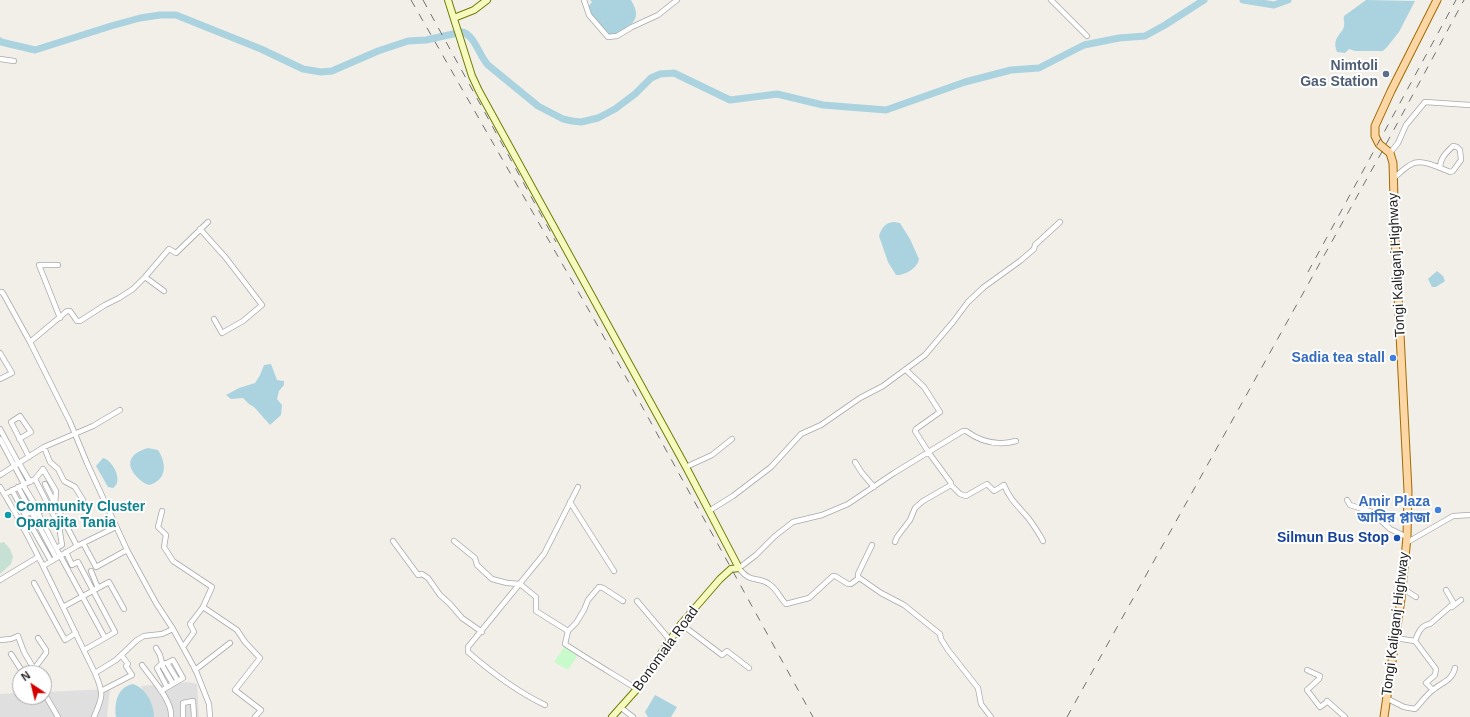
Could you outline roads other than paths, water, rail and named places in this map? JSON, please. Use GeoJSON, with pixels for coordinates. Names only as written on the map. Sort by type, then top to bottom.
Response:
{"type":"FeatureCollection","features":[{"type":"Feature","properties":{"kind":"main road"},"geometry":{"type":"LineString","coordinates":[[1390,153],[1379,144],[1375,136],[1375,126],[1437,0]]}},
{"type":"Feature","properties":{"kind":"main road","name":"Tongi Kaliganj Highway"},"geometry":{"type":"LineString","coordinates":[[1384,717],[1388,699],[1402,588],[1408,491],[1395,236],[1394,178],[1393,163],[1390,153]]}},
{"type":"Feature","properties":{"kind":"street"},"geometry":{"type":"LineString","coordinates":[[448,0],[472,76],[479,91],[686,467],[738,568],[749,578],[767,583],[786,604],[809,598],[833,576],[848,584],[851,584],[859,578]]}},
{"type":"Feature","properties":{"kind":"street"},"geometry":{"type":"LineString","coordinates":[[455,19],[474,10],[487,0]]}},
{"type":"Feature","properties":{"kind":"street"},"geometry":{"type":"LineString","coordinates":[[584,0],[589,15],[608,37],[617,36],[658,15],[678,0]]}},
{"type":"Feature","properties":{"kind":"street"},"geometry":{"type":"LineString","coordinates":[[1051,0],[1087,36]]}},
{"type":"Feature","properties":{"kind":"street"},"geometry":{"type":"LineString","coordinates":[[0,59],[14,61]]}},
{"type":"Feature","properties":{"kind":"street"},"geometry":{"type":"LineString","coordinates":[[1390,153],[1398,143],[1406,125],[1425,102],[1470,105]]}},
{"type":"Feature","properties":{"kind":"street"},"geometry":{"type":"LineString","coordinates":[[1394,178],[1409,166],[1421,162],[1450,172],[1456,168],[1461,160],[1460,150],[1457,146],[1453,146],[1444,155],[1440,163],[1440,168]]}},
{"type":"Feature","properties":{"kind":"street"},"geometry":{"type":"LineString","coordinates":[[30,342],[67,311],[70,311],[77,321],[80,321],[119,298],[145,277],[170,249],[176,253],[208,222]]}},
{"type":"Feature","properties":{"kind":"street"},"geometry":{"type":"LineString","coordinates":[[709,511],[733,496],[771,468],[800,434],[821,425],[860,398],[883,386],[925,355],[968,302],[984,287],[1034,249],[1034,245],[1060,222]]}},
{"type":"Feature","properties":{"kind":"street"},"geometry":{"type":"LineString","coordinates":[[200,229],[226,258],[262,305],[243,321],[222,333],[214,319]]}},
{"type":"Feature","properties":{"kind":"street"},"geometry":{"type":"LineString","coordinates":[[58,265],[39,264],[60,318]]}},
{"type":"Feature","properties":{"kind":"street"},"geometry":{"type":"LineString","coordinates":[[145,277],[164,291]]}},
{"type":"Feature","properties":{"kind":"street"},"geometry":{"type":"LineString","coordinates":[[0,292],[4,295],[30,342],[75,434],[127,550],[195,670],[209,704],[210,717]]}},
{"type":"Feature","properties":{"kind":"street"},"geometry":{"type":"LineString","coordinates":[[0,353],[12,373],[0,379]]}},
{"type":"Feature","properties":{"kind":"street"},"geometry":{"type":"LineString","coordinates":[[906,370],[924,387],[940,412],[915,430],[929,453],[944,472],[951,485],[960,494],[966,496],[987,484],[994,491],[1004,486],[1010,499],[1028,518],[1043,541]]}},
{"type":"Feature","properties":{"kind":"street"},"geometry":{"type":"LineString","coordinates":[[0,475],[44,447],[93,426],[120,410]]}},
{"type":"Feature","properties":{"kind":"street"},"geometry":{"type":"LineString","coordinates":[[20,439],[31,432],[20,416],[11,422],[29,457]]}},
{"type":"Feature","properties":{"kind":"street"},"geometry":{"type":"LineString","coordinates":[[0,429],[30,482]]}},
{"type":"Feature","properties":{"kind":"street"},"geometry":{"type":"LineString","coordinates":[[738,568],[756,555],[775,536],[793,522],[822,515],[848,504],[894,473],[966,431],[973,437],[1000,444],[1016,441]]}},
{"type":"Feature","properties":{"kind":"street"},"geometry":{"type":"LineString","coordinates":[[0,439],[58,557],[104,638]]}},
{"type":"Feature","properties":{"kind":"street"},"geometry":{"type":"LineString","coordinates":[[686,467],[712,455],[732,439]]}},
{"type":"Feature","properties":{"kind":"street"},"geometry":{"type":"LineString","coordinates":[[44,447],[50,462],[58,469],[64,482],[75,486],[83,500]]}},
{"type":"Feature","properties":{"kind":"street"},"geometry":{"type":"LineString","coordinates":[[855,462],[874,487]]}},
{"type":"Feature","properties":{"kind":"street"},"geometry":{"type":"LineString","coordinates":[[5,494],[35,480],[44,469],[56,491],[55,504]]}},
{"type":"Feature","properties":{"kind":"street"},"geometry":{"type":"LineString","coordinates":[[35,480],[59,526],[62,545],[56,548]]}},
{"type":"Feature","properties":{"kind":"street"},"geometry":{"type":"LineString","coordinates":[[45,484],[77,546]]}},
{"type":"Feature","properties":{"kind":"street"},"geometry":{"type":"LineString","coordinates":[[895,542],[910,520],[915,508],[923,501],[951,485]]}},
{"type":"Feature","properties":{"kind":"street"},"geometry":{"type":"LineString","coordinates":[[0,487],[43,566],[103,690],[94,717]]}},
{"type":"Feature","properties":{"kind":"street"},"geometry":{"type":"LineString","coordinates":[[545,705],[509,684],[468,652],[468,647],[482,632],[544,554],[578,487]]}},
{"type":"Feature","properties":{"kind":"street"},"geometry":{"type":"LineString","coordinates":[[12,490],[51,561]]}},
{"type":"Feature","properties":{"kind":"street"},"geometry":{"type":"LineString","coordinates":[[1347,500],[1350,505],[1372,512],[1390,529],[1406,540],[1453,516],[1470,515]]}},
{"type":"Feature","properties":{"kind":"street"},"geometry":{"type":"LineString","coordinates":[[570,502],[614,571]]}},
{"type":"Feature","properties":{"kind":"street"},"geometry":{"type":"LineString","coordinates":[[25,515],[48,506]]}},
{"type":"Feature","properties":{"kind":"street"},"geometry":{"type":"LineString","coordinates":[[162,511],[158,527],[166,535],[164,547],[173,561],[212,587],[203,607],[190,624],[194,632],[183,647]]}},
{"type":"Feature","properties":{"kind":"street"},"geometry":{"type":"LineString","coordinates":[[35,512],[56,548],[58,557]]}},
{"type":"Feature","properties":{"kind":"street"},"geometry":{"type":"LineString","coordinates":[[43,566],[77,546],[116,527]]}},
{"type":"Feature","properties":{"kind":"street"},"geometry":{"type":"LineString","coordinates":[[454,541],[475,558],[477,564],[492,579],[507,583],[520,584],[536,597],[536,611],[568,631]]}},
{"type":"Feature","properties":{"kind":"street"},"geometry":{"type":"LineString","coordinates":[[393,542],[418,575],[422,574],[428,578],[440,596],[450,604],[462,618],[482,632]]}},
{"type":"Feature","properties":{"kind":"street"},"geometry":{"type":"LineString","coordinates":[[83,543],[96,567],[127,550]]}},
{"type":"Feature","properties":{"kind":"street"},"geometry":{"type":"LineString","coordinates":[[859,578],[858,574],[872,545]]}},
{"type":"Feature","properties":{"kind":"street"},"geometry":{"type":"LineString","coordinates":[[66,552],[72,565],[78,562],[115,632],[84,650]]}},
{"type":"Feature","properties":{"kind":"street"},"geometry":{"type":"LineString","coordinates":[[0,580],[38,557]]}},
{"type":"Feature","properties":{"kind":"street","name":"Bonomala Road"},"geometry":{"type":"LineString","coordinates":[[612,717],[637,689],[681,624],[720,578],[731,569],[738,568]]}},
{"type":"Feature","properties":{"kind":"street"},"geometry":{"type":"LineString","coordinates":[[91,571],[98,588]]}},
{"type":"Feature","properties":{"kind":"street"},"geometry":{"type":"LineString","coordinates":[[859,578],[885,596],[904,605],[940,634],[941,640],[948,650],[978,688],[981,704],[991,717]]}},
{"type":"Feature","properties":{"kind":"street"},"geometry":{"type":"LineString","coordinates":[[64,608],[94,591],[108,580],[124,609]]}},
{"type":"Feature","properties":{"kind":"street"},"geometry":{"type":"LineString","coordinates":[[34,583],[65,640],[76,633]]}},
{"type":"Feature","properties":{"kind":"street"},"geometry":{"type":"LineString","coordinates":[[623,600],[599,587],[588,600],[576,623],[568,631],[565,644],[637,689]]}},
{"type":"Feature","properties":{"kind":"street"},"geometry":{"type":"LineString","coordinates":[[1402,588],[1416,597]]}},
{"type":"Feature","properties":{"kind":"street"},"geometry":{"type":"LineString","coordinates":[[1446,590],[1453,602],[1452,607]]}},
{"type":"Feature","properties":{"kind":"street"},"geometry":{"type":"LineString","coordinates":[[1415,641],[1422,628],[1427,624],[1430,624],[1462,600]]}},
{"type":"Feature","properties":{"kind":"street"},"geometry":{"type":"LineString","coordinates":[[637,601],[670,640]]}},
{"type":"Feature","properties":{"kind":"street"},"geometry":{"type":"LineString","coordinates":[[203,607],[237,630],[245,642],[260,658],[235,690],[261,710],[255,717]]}},
{"type":"Feature","properties":{"kind":"street"},"geometry":{"type":"LineString","coordinates":[[681,624],[722,655],[727,651],[749,668]]}},
{"type":"Feature","properties":{"kind":"street"},"geometry":{"type":"LineString","coordinates":[[95,672],[121,655],[137,640],[144,636],[162,634],[173,629]]}},
{"type":"Feature","properties":{"kind":"street"},"geometry":{"type":"LineString","coordinates":[[0,640],[11,639],[18,636],[24,652],[32,665]]}},
{"type":"Feature","properties":{"kind":"street"},"geometry":{"type":"LineString","coordinates":[[38,638],[46,650],[46,653],[39,665]]}},
{"type":"Feature","properties":{"kind":"street"},"geometry":{"type":"LineString","coordinates":[[1395,638],[1415,641],[1436,670],[1435,675],[1426,683],[1433,690]]}},
{"type":"Feature","properties":{"kind":"street"},"geometry":{"type":"LineString","coordinates":[[195,670],[230,643]]}},
{"type":"Feature","properties":{"kind":"street"},"geometry":{"type":"LineString","coordinates":[[156,648],[176,682]]}},
{"type":"Feature","properties":{"kind":"street"},"geometry":{"type":"LineString","coordinates":[[11,654],[18,665]]}},
{"type":"Feature","properties":{"kind":"street"},"geometry":{"type":"LineString","coordinates":[[103,690],[132,675],[126,666],[128,664],[121,655]]}},
{"type":"Feature","properties":{"kind":"street"},"geometry":{"type":"LineString","coordinates":[[151,677],[157,668],[164,663],[174,661],[183,678],[161,691]]}},
{"type":"Feature","properties":{"kind":"street"},"geometry":{"type":"LineString","coordinates":[[142,665],[161,691],[171,712],[171,717]]}},
{"type":"Feature","properties":{"kind":"street"},"geometry":{"type":"LineString","coordinates":[[157,668],[167,688]]}},
{"type":"Feature","properties":{"kind":"street"},"geometry":{"type":"LineString","coordinates":[[1388,699],[1404,707],[1415,709],[1433,690],[1454,674],[1455,668]]}},
{"type":"Feature","properties":{"kind":"street"},"geometry":{"type":"LineString","coordinates":[[1307,670],[1320,676],[1319,679],[1307,690],[1320,706],[1327,701],[1345,717]]}},
{"type":"Feature","properties":{"kind":"street"},"geometry":{"type":"LineString","coordinates":[[183,717],[183,703],[192,698],[194,717]]}},
{"type":"Feature","properties":{"kind":"street"},"geometry":{"type":"LineString","coordinates":[[51,705],[58,717]]}},
{"type":"Feature","properties":{"kind":"street"},"geometry":{"type":"LineString","coordinates":[[620,707],[633,717]]}},
{"type":"Feature","properties":{"kind":"water"},"geometry":{"type":"Polygon","coordinates":[[[590,0],[631,0],[636,13],[635,20],[625,29],[610,36],[600,27],[592,15],[588,7],[592,2],[590,0]]]}},
{"type":"Feature","properties":{"kind":"water"},"geometry":{"type":"Polygon","coordinates":[[[1366,0],[1415,1],[1399,32],[1383,51],[1355,51],[1349,49],[1345,53],[1337,52],[1335,43],[1343,29],[1344,16],[1366,0]]]}},
{"type":"Feature","properties":{"kind":"water"},"geometry":{"type":"Polygon","coordinates":[[[888,223],[900,223],[910,239],[919,259],[916,265],[907,273],[899,275],[896,275],[888,262],[879,236],[884,226],[888,223]]]}},
{"type":"Feature","properties":{"kind":"water"},"geometry":{"type":"Polygon","coordinates":[[[1437,271],[1443,276],[1445,281],[1436,287],[1432,287],[1428,279],[1437,271]]]}},
{"type":"Feature","properties":{"kind":"water"},"geometry":{"type":"Polygon","coordinates":[[[271,364],[277,380],[284,381],[284,385],[279,391],[277,399],[282,405],[281,415],[270,425],[254,407],[243,398],[231,399],[226,395],[239,388],[255,383],[264,365],[271,364]]]}},
{"type":"Feature","properties":{"kind":"water"},"geometry":{"type":"Polygon","coordinates":[[[148,448],[158,450],[164,466],[164,471],[159,479],[155,483],[149,485],[138,478],[130,464],[133,456],[148,448]]]}},
{"type":"Feature","properties":{"kind":"water"},"geometry":{"type":"Polygon","coordinates":[[[103,458],[110,463],[116,472],[117,481],[113,488],[108,487],[96,466],[103,458]]]}},
{"type":"Feature","properties":{"kind":"water"},"geometry":{"type":"Polygon","coordinates":[[[133,684],[142,689],[148,697],[153,707],[154,717],[116,717],[116,702],[120,692],[133,684]]]}},
{"type":"Feature","properties":{"kind":"water"},"geometry":{"type":"Polygon","coordinates":[[[655,695],[677,707],[671,717],[648,717],[645,712],[655,695]]]}},
{"type":"Feature","properties":{"kind":"waterway"},"geometry":{"type":"LineString","coordinates":[[0,41],[35,50],[140,18],[160,15],[176,15],[261,49],[303,69],[321,72],[332,71],[378,51],[408,41],[426,40],[462,32],[474,41],[488,65],[538,106],[563,119],[581,122],[598,118],[615,109],[635,94],[651,78],[660,74],[674,73],[730,100],[777,94],[823,105],[886,110],[965,82],[1011,70],[1039,68],[1084,45],[1119,38],[1145,36],[1204,0]]}},
{"type":"Feature","properties":{"kind":"waterway"},"geometry":{"type":"LineString","coordinates":[[1243,0],[1274,5],[1288,0]]}},
{"type":"Feature","properties":{"kind":"railway"},"geometry":{"type":"LineString","coordinates":[[411,0],[595,321],[813,717]]}},
{"type":"Feature","properties":{"kind":"railway"},"geometry":{"type":"LineString","coordinates":[[423,0],[556,242]]}},
{"type":"Feature","properties":{"kind":"railway"},"geometry":{"type":"LineString","coordinates":[[1308,272],[1456,0]]}},
{"type":"Feature","properties":{"kind":"railway"},"geometry":{"type":"LineString","coordinates":[[1067,717],[1384,148],[1464,0]]}},
{"type":"Feature","properties":{"kind":"place","name":"Nimtoli Gas Station"},"geometry":{"type":"Point","coordinates":[1386,74]}},
{"type":"Feature","properties":{"kind":"place","name":"Sadia tea stall"},"geometry":{"type":"Point","coordinates":[1393,358]}},
{"type":"Feature","properties":{"kind":"place","name":"Amir Plaza আমির প্লাজা"},"geometry":{"type":"Point","coordinates":[1438,510]}},
{"type":"Feature","properties":{"kind":"place","name":"Community Cluster Oparajita Tania"},"geometry":{"type":"Point","coordinates":[8,515]}},
{"type":"Feature","properties":{"kind":"place","name":"Silmun Bus Stop"},"geometry":{"type":"Point","coordinates":[1397,538]}}]}
